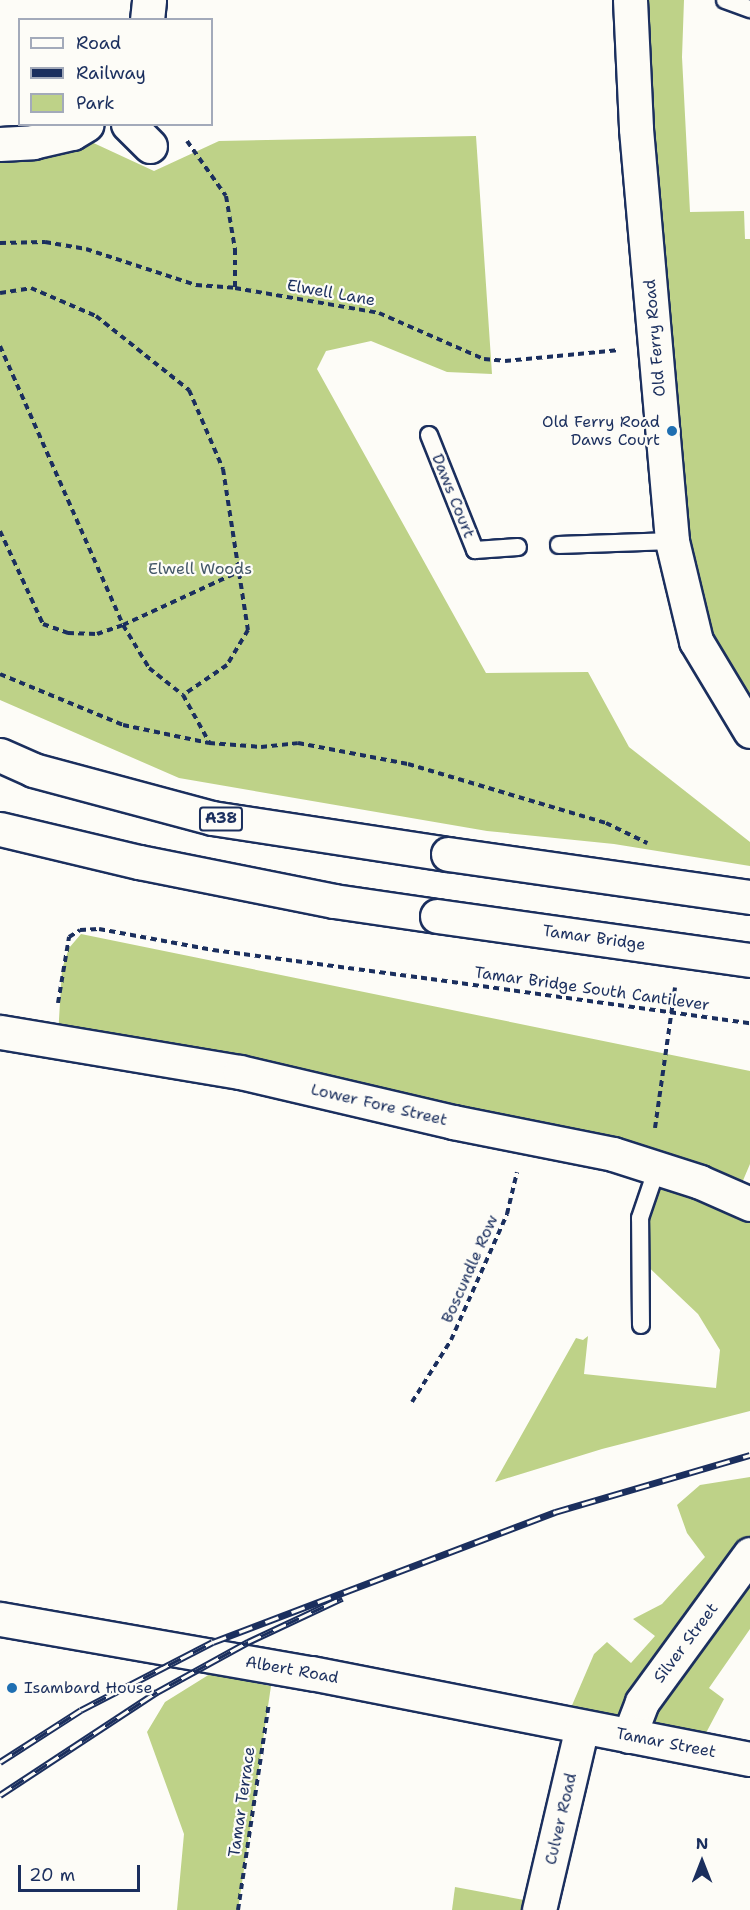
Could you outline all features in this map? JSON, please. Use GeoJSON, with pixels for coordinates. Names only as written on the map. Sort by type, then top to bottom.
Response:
{"type":"FeatureCollection","features":[{"type":"Feature","properties":{"kind":"main road"},"geometry":{"type":"LineString","coordinates":[[147,18],[148,0]]}},
{"type":"Feature","properties":{"kind":"main road","name":"Old Ferry Road"},"geometry":{"type":"LineString","coordinates":[[630,0],[636,129],[672,541],[696,641],[750,731]]}},
{"type":"Feature","properties":{"kind":"main road"},"geometry":{"type":"LineString","coordinates":[[0,144],[53,137],[82,126]]}},
{"type":"Feature","properties":{"kind":"main road","name":"A38"},"geometry":{"type":"LineString","coordinates":[[0,755],[33,770],[212,818],[750,897]]}},
{"type":"Feature","properties":{"kind":"main road","name":"Tamar Bridge"},"geometry":{"type":"LineString","coordinates":[[7,833],[334,901],[750,960]]}},
{"type":"Feature","properties":{"kind":"main road","name":"Lower Fore Street"},"geometry":{"type":"LineString","coordinates":[[0,1032],[240,1072],[525,1136],[657,1168],[750,1204]]}},
{"type":"Feature","properties":{"kind":"main road","name":"Silver Street"},"geometry":{"type":"LineString","coordinates":[[629,1736],[642,1702],[750,1554]]}},
{"type":"Feature","properties":{"kind":"main road","name":"Albert Road"},"geometry":{"type":"LineString","coordinates":[[0,1619],[311,1673],[582,1727]]}},
{"type":"Feature","properties":{"kind":"main road","name":"Tamar Street"},"geometry":{"type":"LineString","coordinates":[[582,1727],[750,1759]]}},
{"type":"Feature","properties":{"kind":"main road","name":"Culver Road"},"geometry":{"type":"LineString","coordinates":[[539,1910],[582,1727]]}},
{"type":"Feature","properties":{"kind":"lane"},"geometry":{"type":"LineString","coordinates":[[725,0],[750,9]]}},
{"type":"Feature","properties":{"kind":"lane","name":"Daws Court"},"geometry":{"type":"LineString","coordinates":[[429,435],[475,550],[518,547]]}},
{"type":"Feature","properties":{"kind":"lane"},"geometry":{"type":"LineString","coordinates":[[559,545],[672,541]]}},
{"type":"Feature","properties":{"kind":"lane"},"geometry":{"type":"LineString","coordinates":[[641,1325],[640,1218],[657,1168]]}},
{"type":"Feature","properties":{"kind":"path"},"geometry":{"type":"LineString","coordinates":[[181,134],[226,196],[235,249],[235,288]]}},
{"type":"Feature","properties":{"kind":"path","name":"Elwell Lane"},"geometry":{"type":"LineString","coordinates":[[0,243],[45,242],[86,249],[196,285],[235,288],[380,313],[484,359],[505,361],[656,347]]}},
{"type":"Feature","properties":{"kind":"path"},"geometry":{"type":"LineString","coordinates":[[0,293],[31,288],[96,316],[189,390],[223,469],[248,630],[227,665],[183,695]]}},
{"type":"Feature","properties":{"kind":"path"},"geometry":{"type":"LineString","coordinates":[[0,346],[123,625],[149,668],[183,695],[209,743]]}},
{"type":"Feature","properties":{"kind":"path"},"geometry":{"type":"LineString","coordinates":[[0,531],[43,624],[68,633],[97,634],[123,625],[238,572]]}},
{"type":"Feature","properties":{"kind":"path","name":"Tamar Bridge South Cantilever"},"geometry":{"type":"LineString","coordinates":[[55,1040],[65,948],[69,937],[80,930],[99,929],[213,950],[750,1023]]}},
{"type":"Feature","properties":{"kind":"path","name":"Boscundle Row"},"geometry":{"type":"LineString","coordinates":[[412,1402],[451,1340],[507,1214],[525,1136]]}},
{"type":"Feature","properties":{"kind":"path","name":"Tamar Terrace"},"geometry":{"type":"LineString","coordinates":[[238,1910],[270,1697]]}},
{"type":"Feature","properties":{"kind":"green space"},"geometry":{"type":"Polygon","coordinates":[[[630,0],[684,0],[682,57],[690,212],[744,211],[745,239],[750,239],[750,723],[700,647],[630,0]]]}},
{"type":"Feature","properties":{"kind":"green space","name":"Elwell Woods"},"geometry":{"type":"Polygon","coordinates":[[[72,133],[154,171],[219,141],[476,136],[492,374],[447,372],[371,341],[326,351],[317,369],[486,673],[588,672],[629,747],[750,842],[750,866],[614,844],[487,831],[179,778],[0,700],[0,144],[72,133]]]}},
{"type":"Feature","properties":{"kind":"green space"},"geometry":{"type":"Polygon","coordinates":[[[81,934],[750,1071],[750,1164],[736,1197],[750,1204],[750,1411],[602,1449],[495,1482],[576,1338],[583,1340],[588,1336],[584,1374],[716,1388],[720,1350],[698,1314],[640,1259],[657,1168],[58,1036],[62,969],[69,948],[81,934]]]}},
{"type":"Feature","properties":{"kind":"green space"},"geometry":{"type":"Polygon","coordinates":[[[750,1477],[750,1629],[709,1688],[724,1699],[698,1748],[564,1724],[594,1654],[607,1642],[631,1663],[655,1636],[633,1619],[662,1604],[705,1557],[687,1533],[677,1505],[700,1485],[750,1477]]]}},
{"type":"Feature","properties":{"kind":"green space"},"geometry":{"type":"Polygon","coordinates":[[[210,1674],[271,1686],[238,1910],[177,1910],[184,1834],[147,1732],[165,1702],[210,1674]]]}},
{"type":"Feature","properties":{"kind":"green space"},"geometry":{"type":"Polygon","coordinates":[[[455,1887],[540,1903],[539,1910],[452,1910],[455,1887]]]}},
{"type":"Feature","properties":{"kind":"railway"},"geometry":{"type":"LineString","coordinates":[[0,1762],[81,1710],[213,1642],[555,1512],[750,1455]]}},
{"type":"Feature","properties":{"kind":"railway"},"geometry":{"type":"LineString","coordinates":[[0,1795],[157,1692],[248,1642],[342,1598]]}},
{"type":"Feature","properties":{"kind":"place","name":"Old Ferry Road Daws Court"},"geometry":{"type":"Point","coordinates":[672,431]}},
{"type":"Feature","properties":{"kind":"place","name":"Isambard House"},"geometry":{"type":"Point","coordinates":[12,1688]}}]}
